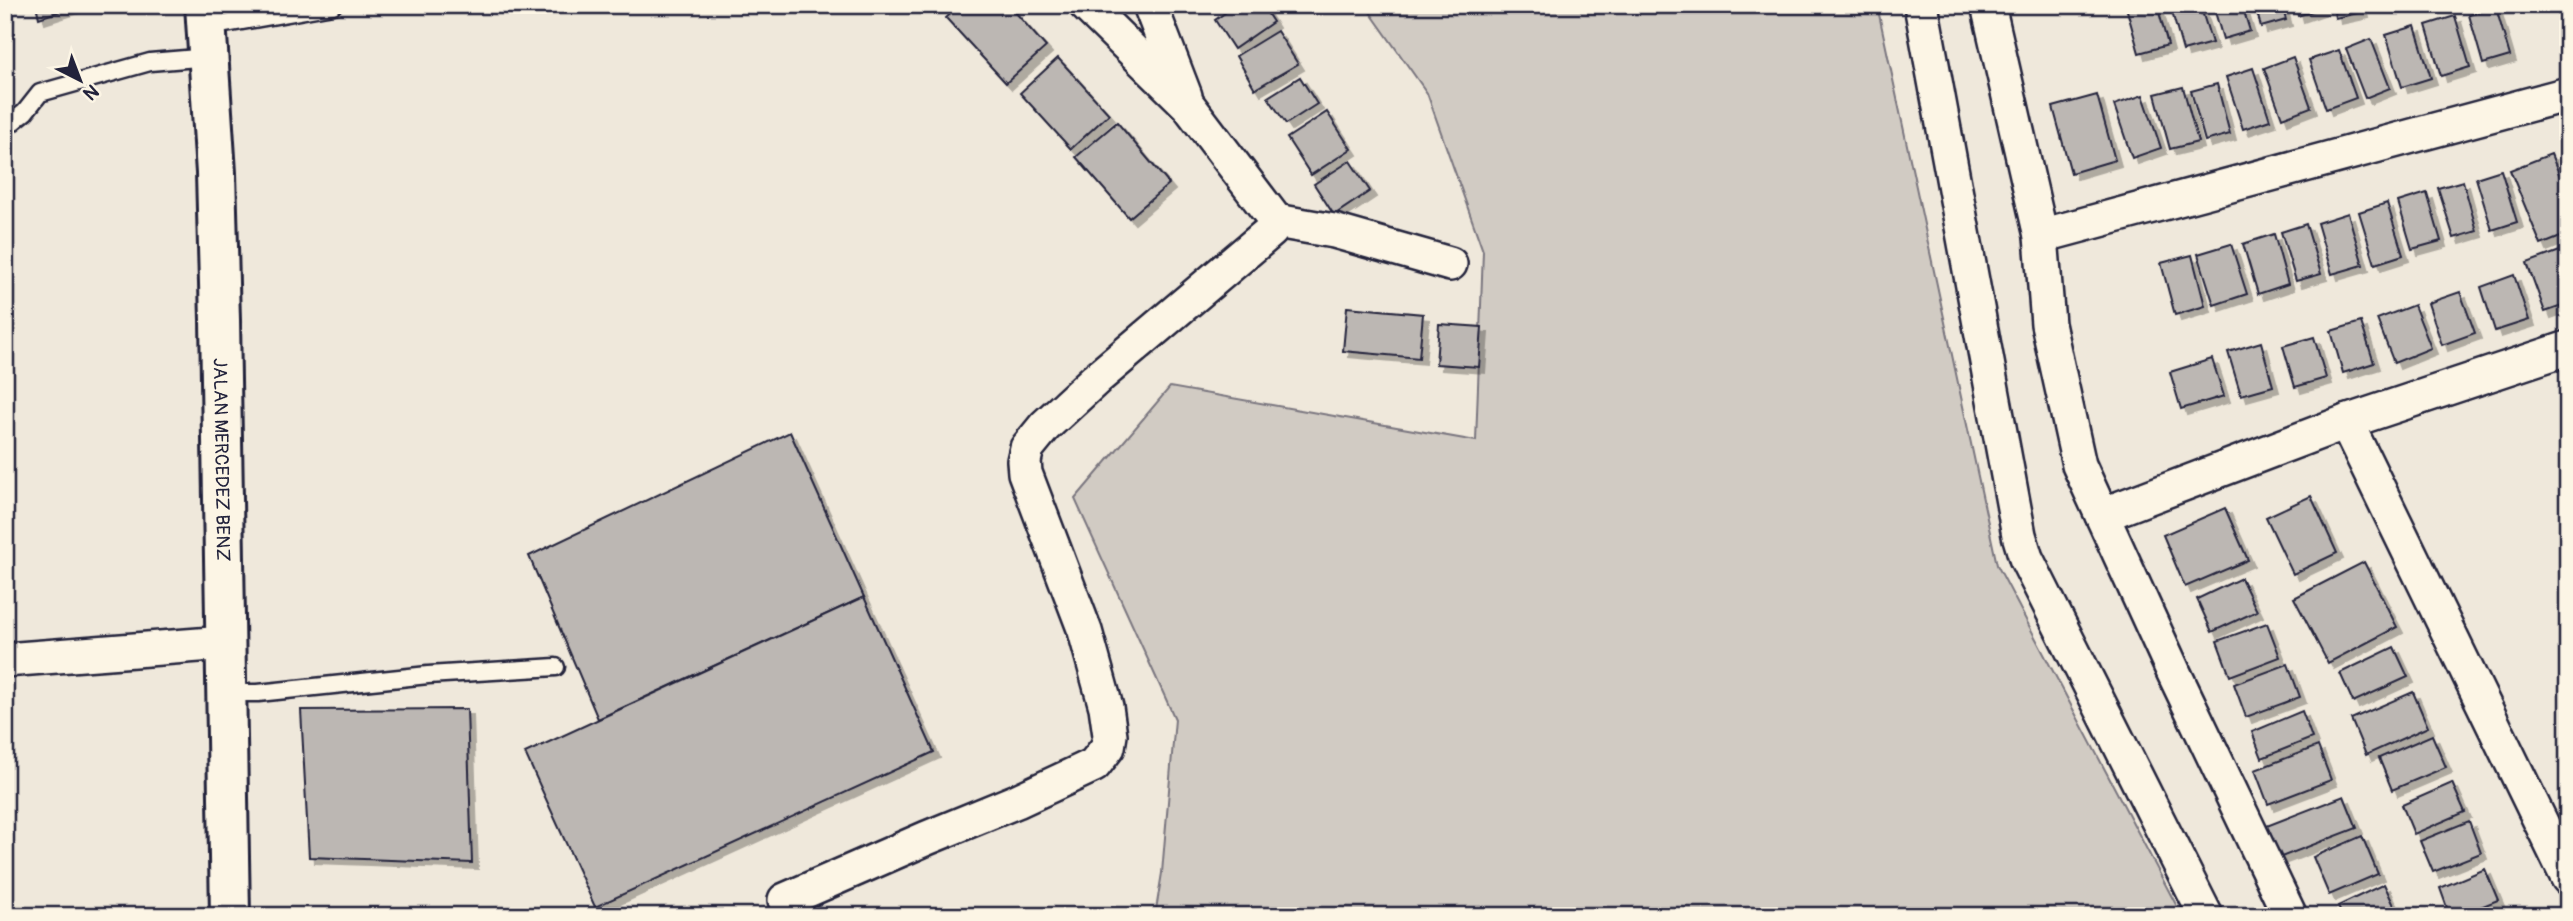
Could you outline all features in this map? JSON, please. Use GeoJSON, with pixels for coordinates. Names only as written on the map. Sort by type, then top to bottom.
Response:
{"type":"FeatureCollection","features":[{"type":"Feature","properties":{"kind":"main road","name":"JALAN MERCEDEZ BENZ"},"geometry":{"type":"LineString","coordinates":[[207,30],[220,320],[230,916]]}},
{"type":"Feature","properties":{"kind":"street"},"geometry":{"type":"LineString","coordinates":[[1086,5],[1188,105],[1276,221],[1334,231],[1450,264]]}},
{"type":"Feature","properties":{"kind":"street"},"geometry":{"type":"LineString","coordinates":[[1150,5],[1188,105]]}},
{"type":"Feature","properties":{"kind":"street"},"geometry":{"type":"LineString","coordinates":[[1921,5],[2019,535],[2026,558],[2206,916]]}},
{"type":"Feature","properties":{"kind":"street"},"geometry":{"type":"LineString","coordinates":[[1988,5],[2040,236],[2048,324],[2079,465],[2290,916]]}},
{"type":"Feature","properties":{"kind":"street"},"geometry":{"type":"LineString","coordinates":[[2040,236],[2568,94]]}},
{"type":"Feature","properties":{"kind":"street"},"geometry":{"type":"LineString","coordinates":[[785,901],[1094,765],[1108,747],[1110,735],[1105,707],[1089,644],[1025,473],[1027,448],[1045,426],[1096,379],[1271,231],[1276,221]]}},
{"type":"Feature","properties":{"kind":"street"},"geometry":{"type":"LineString","coordinates":[[2102,515],[2346,422],[2568,348]]}},
{"type":"Feature","properties":{"kind":"street"},"geometry":{"type":"LineString","coordinates":[[2346,422],[2568,878]]}},
{"type":"Feature","properties":{"kind":"street"},"geometry":{"type":"LineString","coordinates":[[5,660],[225,643]]}},
{"type":"Feature","properties":{"kind":"lane"},"geometry":{"type":"LineString","coordinates":[[5,128],[25,113],[40,93],[149,62],[207,30],[333,5]]}},
{"type":"Feature","properties":{"kind":"lane"},"geometry":{"type":"LineString","coordinates":[[227,693],[258,693],[428,675],[556,667]]}},
{"type":"Feature","properties":{"kind":"shaded area"},"geometry":{"type":"Polygon","coordinates":[[[1365,5],[1877,5],[1997,565],[2182,916],[1155,916],[1162,873],[1175,719],[1075,499],[1170,387],[1476,441],[1483,251],[1427,93],[1365,5]]]}},
{"type":"Feature","properties":{"kind":"building"},"geometry":{"type":"Polygon","coordinates":[[[36,5],[79,5],[39,18],[36,5]]]}},
{"type":"Feature","properties":{"kind":"building"},"geometry":{"type":"Polygon","coordinates":[[[960,5],[1009,5],[1046,47],[1006,83],[946,18],[960,5]]]}},
{"type":"Feature","properties":{"kind":"building"},"geometry":{"type":"Polygon","coordinates":[[[1236,5],[1262,5],[1273,22],[1234,49],[1215,20],[1236,5]]]}},
{"type":"Feature","properties":{"kind":"building"},"geometry":{"type":"Polygon","coordinates":[[[2157,5],[2168,45],[2139,53],[2126,7],[2157,5]]]}},
{"type":"Feature","properties":{"kind":"building"},"geometry":{"type":"Polygon","coordinates":[[[2170,5],[2200,5],[2212,43],[2183,51],[2170,5]]]}},
{"type":"Feature","properties":{"kind":"building"},"geometry":{"type":"Polygon","coordinates":[[[2213,5],[2242,5],[2250,31],[2223,39],[2213,5]]]}},
{"type":"Feature","properties":{"kind":"building"},"geometry":{"type":"Polygon","coordinates":[[[2255,5],[2282,5],[2286,20],[2261,27],[2255,5]]]}},
{"type":"Feature","properties":{"kind":"building"},"geometry":{"type":"Polygon","coordinates":[[[2295,5],[2323,5],[2324,7],[2298,16],[2295,5]]]}},
{"type":"Feature","properties":{"kind":"building"},"geometry":{"type":"Polygon","coordinates":[[[2333,5],[2361,5],[2363,12],[2335,18],[2333,5]]]}},
{"type":"Feature","properties":{"kind":"building"},"geometry":{"type":"Polygon","coordinates":[[[2496,8],[2510,56],[2483,64],[2469,15],[2496,8]]]}},
{"type":"Feature","properties":{"kind":"building"},"geometry":{"type":"Polygon","coordinates":[[[2455,16],[2470,67],[2441,76],[2426,25],[2455,16]]]}},
{"type":"Feature","properties":{"kind":"building"},"geometry":{"type":"Polygon","coordinates":[[[2415,26],[2431,78],[2402,87],[2386,35],[2415,26]]]}},
{"type":"Feature","properties":{"kind":"building"},"geometry":{"type":"Polygon","coordinates":[[[1277,31],[1298,64],[1255,89],[1236,56],[1277,31]]]}},
{"type":"Feature","properties":{"kind":"building"},"geometry":{"type":"Polygon","coordinates":[[[2371,39],[2390,88],[2365,98],[2346,49],[2371,39]]]}},
{"type":"Feature","properties":{"kind":"building"},"geometry":{"type":"Polygon","coordinates":[[[2339,50],[2356,98],[2326,109],[2309,60],[2339,50]]]}},
{"type":"Feature","properties":{"kind":"building"},"geometry":{"type":"Polygon","coordinates":[[[2293,57],[2311,107],[2282,118],[2264,68],[2293,57]]]}},
{"type":"Feature","properties":{"kind":"building"},"geometry":{"type":"Polygon","coordinates":[[[1058,58],[1109,114],[1071,149],[1020,93],[1058,58]]]}},
{"type":"Feature","properties":{"kind":"building"},"geometry":{"type":"Polygon","coordinates":[[[2253,68],[2270,120],[2243,129],[2226,77],[2253,68]]]}},
{"type":"Feature","properties":{"kind":"building"},"geometry":{"type":"Polygon","coordinates":[[[1300,77],[1317,104],[1286,124],[1268,97],[1300,77]]]}},
{"type":"Feature","properties":{"kind":"building"},"geometry":{"type":"Polygon","coordinates":[[[2217,84],[2230,134],[2205,141],[2191,91],[2217,84]]]}},
{"type":"Feature","properties":{"kind":"building"},"geometry":{"type":"Polygon","coordinates":[[[2183,87],[2198,142],[2170,149],[2155,94],[2183,87]]]}},
{"type":"Feature","properties":{"kind":"building"},"geometry":{"type":"Polygon","coordinates":[[[2097,95],[2115,160],[2071,173],[2053,107],[2097,95]]]}},
{"type":"Feature","properties":{"kind":"building"},"geometry":{"type":"Polygon","coordinates":[[[2143,95],[2161,148],[2132,158],[2114,105],[2143,95]]]}},
{"type":"Feature","properties":{"kind":"building"},"geometry":{"type":"Polygon","coordinates":[[[1327,112],[1351,149],[1311,175],[1287,138],[1327,112]]]}},
{"type":"Feature","properties":{"kind":"building"},"geometry":{"type":"Polygon","coordinates":[[[1117,122],[1169,184],[1129,218],[1076,157],[1117,122]]]}},
{"type":"Feature","properties":{"kind":"building"},"geometry":{"type":"Polygon","coordinates":[[[2551,154],[2568,196],[2568,234],[2541,245],[2510,170],[2551,154]]]}},
{"type":"Feature","properties":{"kind":"building"},"geometry":{"type":"Polygon","coordinates":[[[1350,161],[1370,191],[1334,215],[1314,184],[1350,161]]]}},
{"type":"Feature","properties":{"kind":"building"},"geometry":{"type":"Polygon","coordinates":[[[2501,170],[2517,222],[2492,230],[2476,178],[2501,170]]]}},
{"type":"Feature","properties":{"kind":"building"},"geometry":{"type":"Polygon","coordinates":[[[2463,181],[2477,231],[2454,238],[2438,188],[2463,181]]]}},
{"type":"Feature","properties":{"kind":"building"},"geometry":{"type":"Polygon","coordinates":[[[2427,193],[2441,241],[2412,249],[2398,202],[2427,193]]]}},
{"type":"Feature","properties":{"kind":"building"},"geometry":{"type":"Polygon","coordinates":[[[2387,203],[2403,255],[2375,264],[2359,212],[2387,203]]]}},
{"type":"Feature","properties":{"kind":"building"},"geometry":{"type":"Polygon","coordinates":[[[2348,213],[2363,265],[2332,274],[2317,223],[2348,213]]]}},
{"type":"Feature","properties":{"kind":"building"},"geometry":{"type":"Polygon","coordinates":[[[2306,224],[2321,274],[2296,281],[2281,232],[2306,224]]]}},
{"type":"Feature","properties":{"kind":"building"},"geometry":{"type":"Polygon","coordinates":[[[2274,234],[2288,284],[2258,294],[2243,244],[2274,234]]]}},
{"type":"Feature","properties":{"kind":"building"},"geometry":{"type":"Polygon","coordinates":[[[2231,244],[2247,294],[2214,305],[2198,254],[2231,244]]]}},
{"type":"Feature","properties":{"kind":"building"},"geometry":{"type":"Polygon","coordinates":[[[2568,248],[2568,304],[2545,312],[2527,263],[2568,248]]]}},
{"type":"Feature","properties":{"kind":"building"},"geometry":{"type":"Polygon","coordinates":[[[2192,255],[2205,306],[2175,315],[2161,263],[2192,255]]]}},
{"type":"Feature","properties":{"kind":"building"},"geometry":{"type":"Polygon","coordinates":[[[2514,275],[2529,320],[2495,331],[2481,287],[2514,275]]]}},
{"type":"Feature","properties":{"kind":"building"},"geometry":{"type":"Polygon","coordinates":[[[2460,292],[2475,333],[2442,345],[2428,303],[2460,292]]]}},
{"type":"Feature","properties":{"kind":"building"},"geometry":{"type":"Polygon","coordinates":[[[2414,305],[2431,348],[2394,363],[2377,319],[2414,305]]]}},
{"type":"Feature","properties":{"kind":"building"},"geometry":{"type":"Polygon","coordinates":[[[1347,307],[1423,314],[1419,358],[1343,351],[1347,307]]]}},
{"type":"Feature","properties":{"kind":"building"},"geometry":{"type":"Polygon","coordinates":[[[2361,322],[2374,363],[2343,373],[2331,331],[2361,322]]]}},
{"type":"Feature","properties":{"kind":"building"},"geometry":{"type":"Polygon","coordinates":[[[1439,324],[1482,327],[1479,367],[1436,364],[1439,324]]]}},
{"type":"Feature","properties":{"kind":"building"},"geometry":{"type":"Polygon","coordinates":[[[2314,337],[2326,378],[2295,387],[2283,346],[2314,337]]]}},
{"type":"Feature","properties":{"kind":"building"},"geometry":{"type":"Polygon","coordinates":[[[2261,342],[2273,386],[2241,395],[2228,352],[2261,342]]]}},
{"type":"Feature","properties":{"kind":"building"},"geometry":{"type":"Polygon","coordinates":[[[2212,359],[2224,396],[2181,409],[2170,372],[2212,359]]]}},
{"type":"Feature","properties":{"kind":"building"},"geometry":{"type":"Polygon","coordinates":[[[790,432],[864,597],[598,719],[529,556],[790,432]]]}},
{"type":"Feature","properties":{"kind":"building"},"geometry":{"type":"Polygon","coordinates":[[[2311,496],[2337,553],[2293,574],[2266,517],[2311,496]]]}},
{"type":"Feature","properties":{"kind":"building"},"geometry":{"type":"Polygon","coordinates":[[[2225,508],[2248,560],[2185,587],[2163,535],[2225,508]]]}},
{"type":"Feature","properties":{"kind":"building"},"geometry":{"type":"Polygon","coordinates":[[[2364,562],[2397,627],[2328,663],[2294,598],[2364,562]]]}},
{"type":"Feature","properties":{"kind":"building"},"geometry":{"type":"Polygon","coordinates":[[[2241,578],[2257,611],[2212,632],[2197,599],[2241,578]]]}},
{"type":"Feature","properties":{"kind":"building"},"geometry":{"type":"Polygon","coordinates":[[[864,597],[934,752],[595,907],[525,753],[864,597]]]}},
{"type":"Feature","properties":{"kind":"building"},"geometry":{"type":"Polygon","coordinates":[[[2267,623],[2280,657],[2230,676],[2217,641],[2267,623]]]}},
{"type":"Feature","properties":{"kind":"building"},"geometry":{"type":"Polygon","coordinates":[[[2394,647],[2408,677],[2353,702],[2340,673],[2394,647]]]}},
{"type":"Feature","properties":{"kind":"building"},"geometry":{"type":"Polygon","coordinates":[[[2288,664],[2300,697],[2246,717],[2234,684],[2288,664]]]}},
{"type":"Feature","properties":{"kind":"building"},"geometry":{"type":"Polygon","coordinates":[[[2413,692],[2428,727],[2366,755],[2351,719],[2413,692]]]}},
{"type":"Feature","properties":{"kind":"building"},"geometry":{"type":"Polygon","coordinates":[[[467,709],[472,863],[309,857],[301,710],[467,709]]]}},
{"type":"Feature","properties":{"kind":"building"},"geometry":{"type":"Polygon","coordinates":[[[2302,711],[2312,738],[2262,758],[2252,732],[2302,711]]]}},
{"type":"Feature","properties":{"kind":"building"},"geometry":{"type":"Polygon","coordinates":[[[2432,735],[2446,767],[2392,790],[2379,758],[2432,735]]]}},
{"type":"Feature","properties":{"kind":"building"},"geometry":{"type":"Polygon","coordinates":[[[2318,746],[2331,780],[2268,804],[2255,770],[2318,746]]]}},
{"type":"Feature","properties":{"kind":"building"},"geometry":{"type":"Polygon","coordinates":[[[2452,783],[2465,812],[2414,834],[2402,805],[2452,783]]]}},
{"type":"Feature","properties":{"kind":"building"},"geometry":{"type":"Polygon","coordinates":[[[2344,796],[2357,828],[2276,859],[2264,827],[2344,796]]]}},
{"type":"Feature","properties":{"kind":"building"},"geometry":{"type":"Polygon","coordinates":[[[2469,821],[2481,853],[2433,872],[2420,841],[2469,821]]]}},
{"type":"Feature","properties":{"kind":"building"},"geometry":{"type":"Polygon","coordinates":[[[2362,836],[2378,874],[2329,895],[2313,857],[2362,836]]]}},
{"type":"Feature","properties":{"kind":"building"},"geometry":{"type":"Polygon","coordinates":[[[2485,869],[2498,900],[2458,916],[2450,916],[2440,888],[2485,869]]]}},
{"type":"Feature","properties":{"kind":"building"},"geometry":{"type":"Polygon","coordinates":[[[2384,884],[2398,914],[2342,916],[2338,906],[2384,884]]]}}]}
